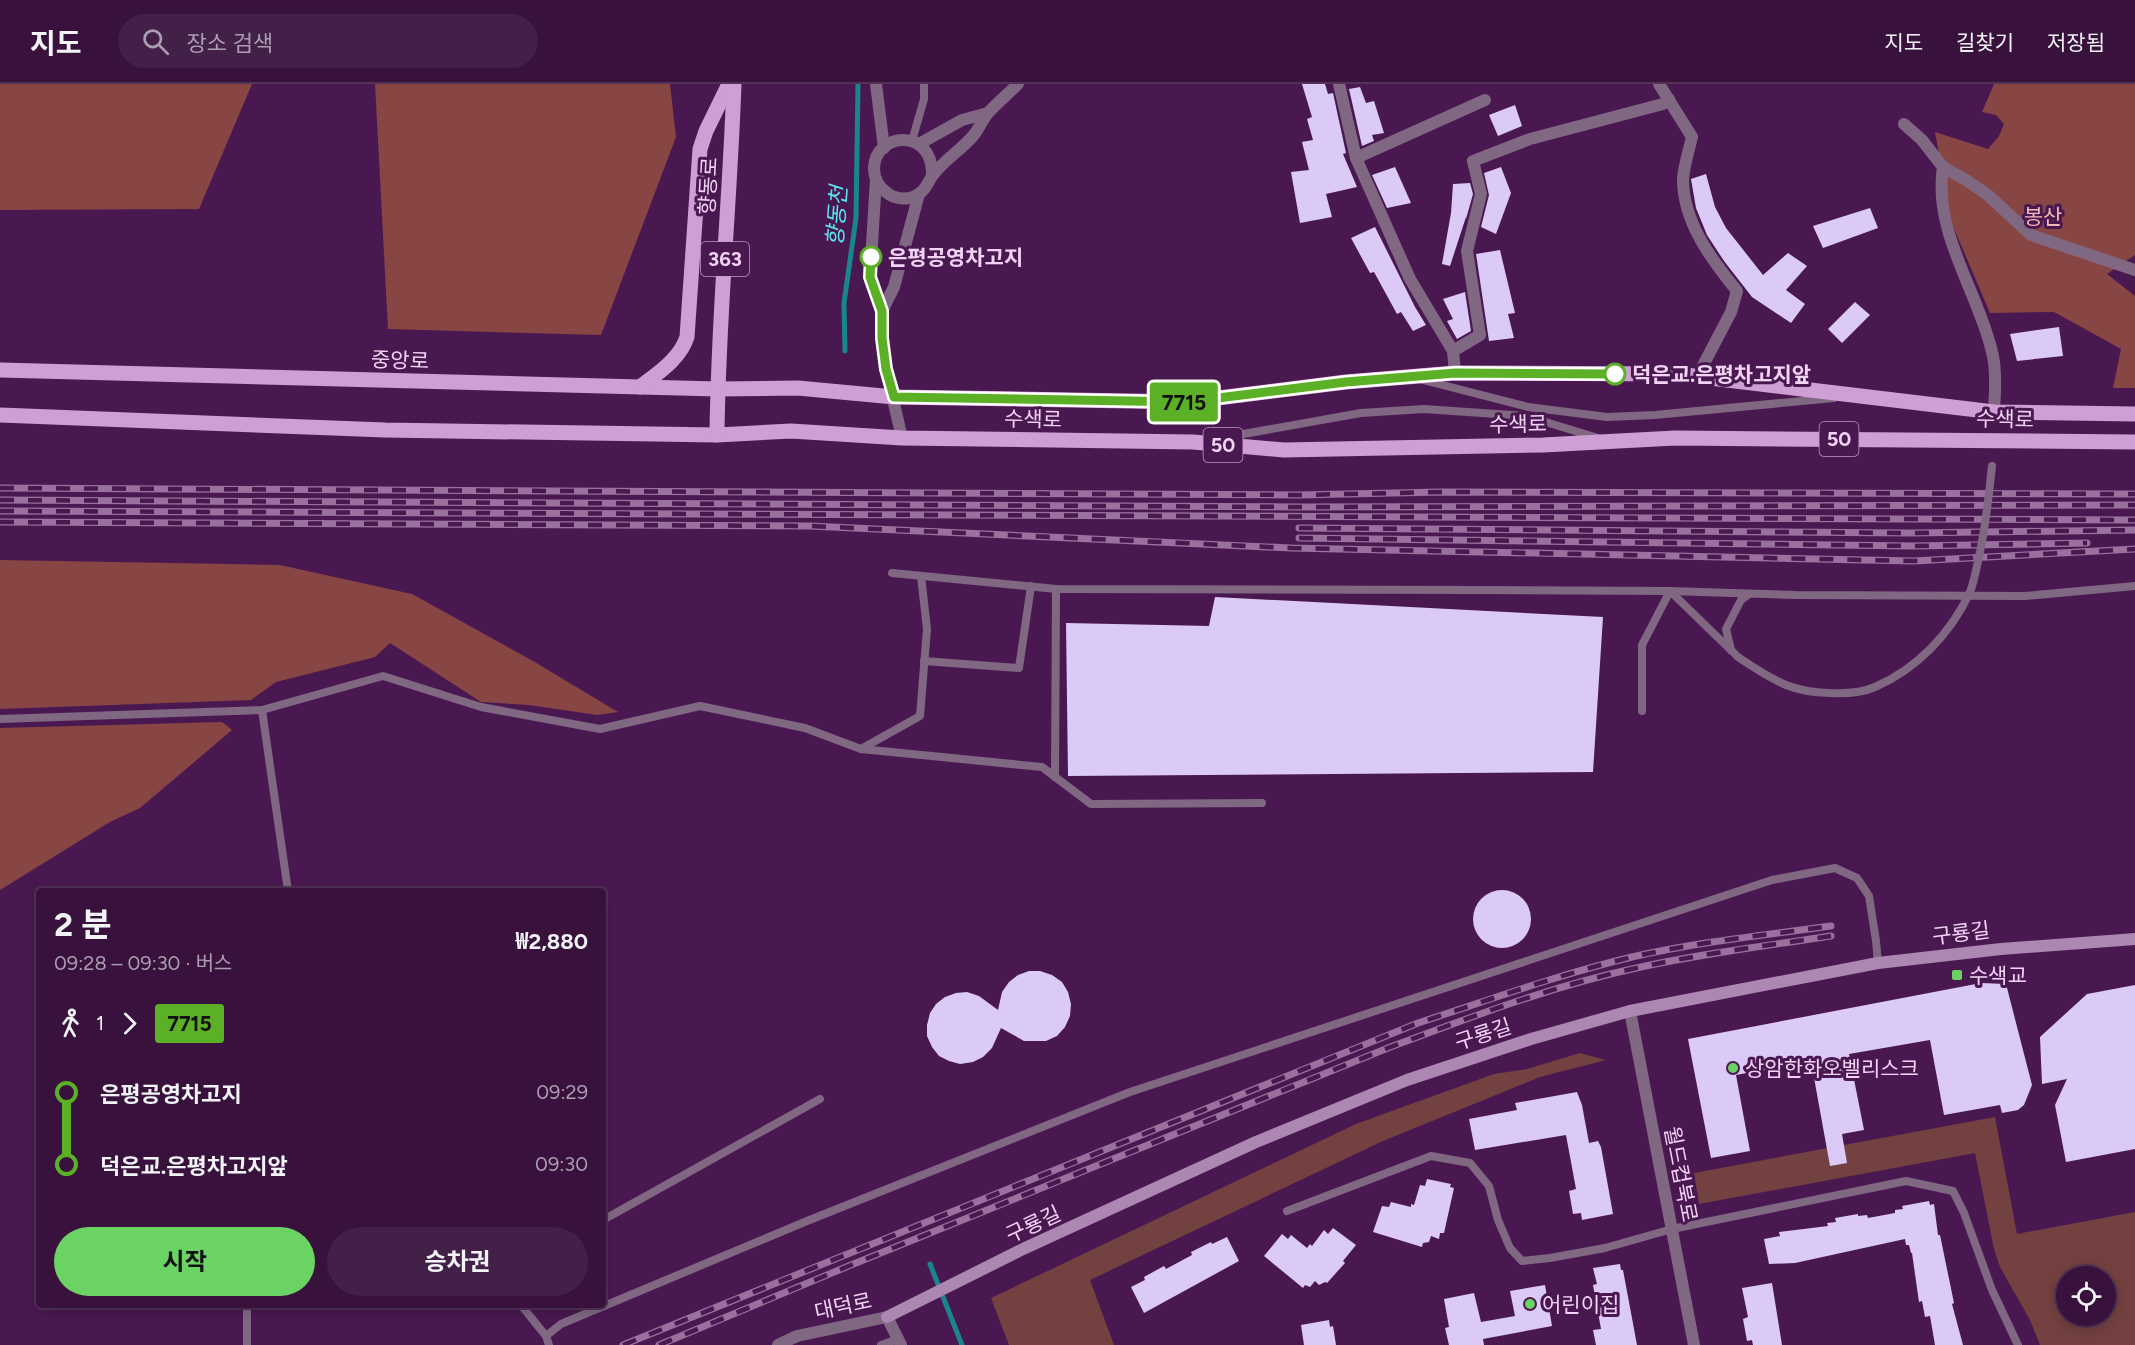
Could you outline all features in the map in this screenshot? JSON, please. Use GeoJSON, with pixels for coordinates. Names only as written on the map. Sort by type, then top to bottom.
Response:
{"type":"FeatureCollection","features":[{"type":"Feature","properties":{"kind":"main road"},"geometry":{"type":"LineString","coordinates":[[640,387],[664,369],[685,345],[700,149],[706,131],[729,84]]}},
{"type":"Feature","properties":{"kind":"main road","name":"향동로"},"geometry":{"type":"LineString","coordinates":[[717,435],[717,389],[734,84]]}},
{"type":"Feature","properties":{"kind":"main road","name":"중앙로"},"geometry":{"type":"LineString","coordinates":[[0,370],[717,389],[798,388],[894,397]]}},
{"type":"Feature","properties":{"kind":"main road","name":"수색로"},"geometry":{"type":"LineString","coordinates":[[894,397],[1186,402],[1346,382],[1455,373],[1677,374],[1994,412],[2135,414]]}},
{"type":"Feature","properties":{"kind":"main road"},"geometry":{"type":"LineString","coordinates":[[0,415],[385,430],[717,435],[791,431],[902,438]]}},
{"type":"Feature","properties":{"kind":"main road","name":"수색로"},"geometry":{"type":"LineString","coordinates":[[902,438],[1193,442],[1284,450],[1532,446],[1675,438],[2135,442]]}},
{"type":"Feature","properties":{"kind":"main road","name":"구룡길"},"geometry":{"type":"LineString","coordinates":[[887,1317],[1023,1249],[1256,1142],[1407,1080],[1531,1039],[1630,1011],[1878,963],[2001,948],[2135,939]]}},
{"type":"Feature","properties":{"kind":"street"},"geometry":{"type":"LineString","coordinates":[[876,84],[884,148]]}},
{"type":"Feature","properties":{"kind":"street"},"geometry":{"type":"LineString","coordinates":[[932,175],[973,136],[988,113],[1018,84]]}},
{"type":"Feature","properties":{"kind":"street"},"geometry":{"type":"LineString","coordinates":[[1339,84],[1356,158],[1410,279],[1454,351],[1455,373]]}},
{"type":"Feature","properties":{"kind":"street"},"geometry":{"type":"LineString","coordinates":[[1659,84],[1692,137],[1683,177],[1686,201],[1695,228],[1708,254],[1737,291],[1731,312],[1697,377]]}},
{"type":"Feature","properties":{"kind":"street"},"geometry":{"type":"LineString","coordinates":[[1454,351],[1480,335],[1467,251],[1481,194],[1473,161],[1530,139],[1663,104],[1669,99]]}},
{"type":"Feature","properties":{"kind":"street"},"geometry":{"type":"LineString","coordinates":[[1356,158],[1485,100]]}},
{"type":"Feature","properties":{"kind":"street"},"geometry":{"type":"LineString","coordinates":[[915,142],[962,120],[988,113]]}},
{"type":"Feature","properties":{"kind":"street"},"geometry":{"type":"LineString","coordinates":[[1904,124],[1922,140],[1943,167],[1988,195],[2031,235],[2135,270]]}},
{"type":"Feature","properties":{"kind":"street"},"geometry":{"type":"LineString","coordinates":[[876,179],[889,195],[909,198],[919,194],[928,186],[933,163],[928,152],[915,142],[902,140],[892,142],[884,148],[877,157],[874,168],[876,179],[870,277],[882,311],[882,338],[886,369],[902,438]]}},
{"type":"Feature","properties":{"kind":"street","name":"수색로"},"geometry":{"type":"LineString","coordinates":[[1943,167],[1940,187],[1947,232],[1992,349],[1995,381],[1994,412]]}},
{"type":"Feature","properties":{"kind":"street"},"geometry":{"type":"LineString","coordinates":[[882,311],[894,287],[919,194]]}},
{"type":"Feature","properties":{"kind":"street","name":"월드컵북로"},"geometry":{"type":"LineString","coordinates":[[1630,1011],[1694,1345]]}},
{"type":"Feature","properties":{"kind":"street","name":"대덕로"},"geometry":{"type":"LineString","coordinates":[[778,1345],[797,1336],[887,1317],[900,1342]]}},
{"type":"Feature","properties":{"kind":"lane"},"geometry":{"type":"LineString","coordinates":[[915,142],[924,99],[924,84]]}},
{"type":"Feature","properties":{"kind":"lane"},"geometry":{"type":"LineString","coordinates":[[1410,377],[1528,407],[1607,417],[1654,415],[1859,396]]}},
{"type":"Feature","properties":{"kind":"lane"},"geometry":{"type":"LineString","coordinates":[[1193,442],[1361,413],[1424,409],[1526,416],[1611,441]]}},
{"type":"Feature","properties":{"kind":"lane"},"geometry":{"type":"LineString","coordinates":[[1670,591],[1735,654],[1785,685],[1805,691],[1837,694],[1874,688],[1907,670],[1938,641],[1970,592],[1988,512],[1992,466]]}},
{"type":"Feature","properties":{"kind":"lane"},"geometry":{"type":"LineString","coordinates":[[892,573],[1056,589],[1670,591],[1749,594],[2025,596],[2135,586]]}},
{"type":"Feature","properties":{"kind":"lane"},"geometry":{"type":"LineString","coordinates":[[861,749],[920,716],[927,629],[921,576]]}},
{"type":"Feature","properties":{"kind":"lane"},"geometry":{"type":"LineString","coordinates":[[924,661],[1019,668],[1031,586]]}},
{"type":"Feature","properties":{"kind":"lane"},"geometry":{"type":"LineString","coordinates":[[1055,777],[1056,589]]}},
{"type":"Feature","properties":{"kind":"lane"},"geometry":{"type":"LineString","coordinates":[[1642,711],[1642,645],[1670,591]]}},
{"type":"Feature","properties":{"kind":"lane"},"geometry":{"type":"LineString","coordinates":[[1735,654],[1726,629],[1741,600],[1749,594]]}},
{"type":"Feature","properties":{"kind":"lane"},"geometry":{"type":"LineString","coordinates":[[0,718],[262,710],[383,676],[481,707],[600,729],[700,706],[805,728],[861,749],[1042,767],[1091,804],[1262,803]]}},
{"type":"Feature","properties":{"kind":"lane"},"geometry":{"type":"LineString","coordinates":[[262,710],[288,888]]}},
{"type":"Feature","properties":{"kind":"lane"},"geometry":{"type":"LineString","coordinates":[[606,1305],[807,1221],[1130,1092],[1772,880],[1834,868],[1857,878],[1869,896],[1878,963]]}},
{"type":"Feature","properties":{"kind":"lane"},"geometry":{"type":"LineString","coordinates":[[606,1218],[820,1099]]}},
{"type":"Feature","properties":{"kind":"lane"},"geometry":{"type":"LineString","coordinates":[[1287,1211],[1431,1156],[1470,1163],[1489,1186],[1498,1220],[1510,1248],[1522,1261],[1605,1248],[1672,1229],[1906,1181],[1953,1191],[1964,1213],[1973,1244],[1992,1290],[2018,1345]]}},
{"type":"Feature","properties":{"kind":"lane"},"geometry":{"type":"LineString","coordinates":[[247,1308],[247,1345]]}},
{"type":"Feature","properties":{"kind":"lane"},"geometry":{"type":"LineString","coordinates":[[523,1308],[546,1336],[549,1345]]}},
{"type":"Feature","properties":{"kind":"lane"},"geometry":{"type":"LineString","coordinates":[[546,1336],[561,1324],[599,1308]]}},
{"type":"Feature","properties":{"kind":"lane"},"geometry":{"type":"LineString","coordinates":[[881,1345],[900,1342]]}},
{"type":"Feature","properties":{"kind":"shaded area"},"geometry":{"type":"Polygon","coordinates":[[[1580,1053],[1606,1060],[1540,1077],[1383,1141],[1090,1280],[1114,1345],[1009,1345],[991,1298],[1356,1124],[1494,1074],[1527,1069],[1580,1053]]]}},
{"type":"Feature","properties":{"kind":"shaded area"},"geometry":{"type":"Polygon","coordinates":[[[1995,1117],[2017,1234],[2135,1212],[2135,1345],[2040,1345],[2030,1320],[2000,1267],[1994,1249],[1975,1153],[1699,1204],[1694,1173],[1995,1117]]]}},
{"type":"Feature","properties":{"kind":"green space"},"geometry":{"type":"Polygon","coordinates":[[[0,84],[252,84],[199,209],[0,210],[0,84]]]}},
{"type":"Feature","properties":{"kind":"green space"},"geometry":{"type":"Polygon","coordinates":[[[375,84],[670,84],[676,137],[601,335],[388,329],[375,84]]]}},
{"type":"Feature","properties":{"kind":"green space","name":"봉산"},"geometry":{"type":"Polygon","coordinates":[[[1994,84],[2135,84],[2135,255],[2107,274],[2135,296],[2135,388],[2113,388],[2121,349],[2054,312],[1990,313],[1952,224],[1935,132],[1988,149],[1999,136],[2004,124],[1996,115],[1982,112],[1994,84]]]}},
{"type":"Feature","properties":{"kind":"green space"},"geometry":{"type":"Polygon","coordinates":[[[0,560],[280,565],[412,594],[533,661],[618,712],[597,715],[529,705],[481,702],[390,643],[375,657],[276,682],[251,700],[0,709],[0,560]]]}},
{"type":"Feature","properties":{"kind":"green space"},"geometry":{"type":"Polygon","coordinates":[[[222,722],[232,730],[140,808],[110,822],[0,890],[0,728],[222,722]]]}},
{"type":"Feature","properties":{"kind":"building"},"geometry":{"type":"Polygon","coordinates":[[[1302,84],[1325,84],[1328,94],[1333,93],[1346,153],[1343,154],[1357,187],[1326,194],[1332,217],[1300,223],[1291,172],[1309,170],[1302,142],[1313,140],[1307,119],[1312,117],[1302,84]]]}},
{"type":"Feature","properties":{"kind":"building"},"geometry":{"type":"Polygon","coordinates":[[[1360,87],[1366,103],[1374,101],[1384,133],[1372,135],[1374,141],[1362,146],[1349,89],[1360,87]]]}},
{"type":"Feature","properties":{"kind":"building"},"geometry":{"type":"Polygon","coordinates":[[[1515,105],[1522,126],[1498,136],[1489,115],[1515,105]]]}},
{"type":"Feature","properties":{"kind":"building"},"geometry":{"type":"Polygon","coordinates":[[[1395,167],[1411,203],[1387,208],[1372,175],[1395,167]]]}},
{"type":"Feature","properties":{"kind":"building"},"geometry":{"type":"Polygon","coordinates":[[[1501,167],[1511,193],[1496,234],[1481,227],[1489,195],[1484,173],[1501,167]]]}},
{"type":"Feature","properties":{"kind":"building"},"geometry":{"type":"Polygon","coordinates":[[[1706,174],[1715,207],[1726,228],[1763,275],[1788,253],[1807,266],[1786,290],[1805,304],[1791,323],[1752,297],[1707,235],[1696,208],[1691,179],[1706,174]]]}},
{"type":"Feature","properties":{"kind":"building"},"geometry":{"type":"Polygon","coordinates":[[[1470,183],[1473,194],[1450,266],[1442,264],[1451,213],[1453,184],[1470,183]]]}},
{"type":"Feature","properties":{"kind":"building"},"geometry":{"type":"Polygon","coordinates":[[[1870,208],[1878,228],[1823,248],[1813,226],[1870,208]]]}},
{"type":"Feature","properties":{"kind":"building"},"geometry":{"type":"Polygon","coordinates":[[[1375,227],[1426,325],[1413,331],[1401,312],[1397,314],[1374,272],[1370,273],[1351,238],[1375,227]]]}},
{"type":"Feature","properties":{"kind":"building"},"geometry":{"type":"Polygon","coordinates":[[[1500,250],[1515,313],[1508,314],[1514,338],[1489,341],[1476,254],[1500,250]]]}},
{"type":"Feature","properties":{"kind":"building"},"geometry":{"type":"Polygon","coordinates":[[[1465,292],[1471,331],[1457,339],[1447,321],[1453,319],[1443,299],[1465,292]]]}},
{"type":"Feature","properties":{"kind":"building"},"geometry":{"type":"Polygon","coordinates":[[[1855,302],[1870,315],[1842,343],[1828,329],[1855,302]]]}},
{"type":"Feature","properties":{"kind":"building"},"geometry":{"type":"Polygon","coordinates":[[[2059,327],[2063,356],[2017,361],[2010,334],[2059,327]]]}},
{"type":"Feature","properties":{"kind":"building"},"geometry":{"type":"Polygon","coordinates":[[[1215,597],[1603,617],[1593,772],[1068,776],[1066,623],[1209,626],[1215,597]]]}},
{"type":"Feature","properties":{"kind":"building"},"geometry":{"type":"Polygon","coordinates":[[[1502,890],[1513,892],[1526,903],[1531,919],[1529,930],[1518,943],[1502,948],[1491,946],[1478,935],[1473,919],[1475,908],[1486,895],[1502,890]]]}},
{"type":"Feature","properties":{"kind":"building"},"geometry":{"type":"Polygon","coordinates":[[[1029,971],[1040,971],[1052,975],[1062,982],[1068,992],[1071,1004],[1070,1016],[1065,1027],[1057,1036],[1046,1041],[1024,1041],[1001,1028],[992,1048],[983,1057],[973,1062],[960,1064],[939,1056],[927,1036],[930,1013],[936,1004],[945,997],[967,992],[979,996],[998,1010],[1002,992],[1009,982],[1029,971]]]}},
{"type":"Feature","properties":{"kind":"building","name":"상암한화오벨리스크"},"geometry":{"type":"Polygon","coordinates":[[[1981,983],[2006,984],[2032,1085],[2024,1105],[2018,1110],[2002,1113],[2000,1105],[1944,1115],[1930,1040],[1849,1054],[1864,1130],[1842,1134],[1847,1163],[1830,1166],[1811,1061],[1736,1075],[1750,1151],[1711,1158],[1688,1039],[1981,983]]]}},
{"type":"Feature","properties":{"kind":"building"},"geometry":{"type":"Polygon","coordinates":[[[2135,985],[2135,1149],[2066,1162],[2055,1105],[2067,1079],[2042,1084],[2040,1037],[2087,994],[2135,985]]]}},
{"type":"Feature","properties":{"kind":"building"},"geometry":{"type":"Polygon","coordinates":[[[1577,1092],[1582,1105],[1589,1143],[1598,1141],[1601,1147],[1613,1214],[1582,1220],[1581,1213],[1573,1214],[1569,1191],[1576,1189],[1566,1135],[1475,1150],[1469,1119],[1517,1110],[1515,1103],[1577,1092]]]}},
{"type":"Feature","properties":{"kind":"building"},"geometry":{"type":"Polygon","coordinates":[[[1427,1179],[1451,1184],[1450,1187],[1454,1188],[1444,1233],[1440,1233],[1439,1239],[1431,1236],[1429,1242],[1423,1243],[1422,1247],[1373,1232],[1382,1206],[1389,1207],[1391,1202],[1411,1207],[1411,1204],[1414,1205],[1420,1185],[1425,1186],[1427,1179]]]}},
{"type":"Feature","properties":{"kind":"building"},"geometry":{"type":"Polygon","coordinates":[[[1929,1201],[1930,1205],[1934,1204],[1938,1235],[1940,1235],[1954,1303],[1952,1304],[1963,1345],[1935,1345],[1930,1316],[1925,1317],[1922,1301],[1919,1302],[1912,1253],[1905,1239],[1795,1263],[1769,1264],[1764,1239],[1780,1236],[1779,1232],[1828,1226],[1827,1223],[1836,1222],[1835,1218],[1858,1214],[1858,1216],[1867,1215],[1868,1218],[1895,1213],[1895,1210],[1903,1209],[1902,1206],[1929,1201]]]}},
{"type":"Feature","properties":{"kind":"building"},"geometry":{"type":"Polygon","coordinates":[[[1333,1228],[1356,1245],[1343,1261],[1345,1263],[1327,1283],[1319,1285],[1315,1281],[1310,1287],[1305,1285],[1303,1288],[1264,1256],[1282,1234],[1288,1239],[1291,1235],[1307,1248],[1310,1244],[1312,1246],[1324,1230],[1328,1234],[1333,1228]]]}},
{"type":"Feature","properties":{"kind":"building"},"geometry":{"type":"Polygon","coordinates":[[[1227,1237],[1239,1261],[1144,1313],[1131,1287],[1164,1266],[1166,1269],[1192,1255],[1191,1252],[1227,1237]]]}},
{"type":"Feature","properties":{"kind":"building"},"geometry":{"type":"Polygon","coordinates":[[[1620,1264],[1637,1345],[1596,1345],[1593,1330],[1601,1329],[1593,1285],[1597,1284],[1593,1268],[1620,1264]]]}},
{"type":"Feature","properties":{"kind":"building"},"geometry":{"type":"Polygon","coordinates":[[[1772,1283],[1782,1345],[1753,1345],[1752,1340],[1747,1341],[1743,1319],[1748,1317],[1742,1288],[1772,1283]]]}},
{"type":"Feature","properties":{"kind":"building"},"geometry":{"type":"Polygon","coordinates":[[[1545,1285],[1552,1326],[1483,1339],[1484,1345],[1449,1345],[1445,1328],[1449,1327],[1444,1299],[1474,1293],[1481,1322],[1515,1316],[1510,1291],[1545,1285]]]}},
{"type":"Feature","properties":{"kind":"building"},"geometry":{"type":"Polygon","coordinates":[[[1329,1320],[1330,1327],[1333,1326],[1336,1345],[1304,1345],[1301,1325],[1329,1320]]]}},
{"type":"Feature","properties":{"kind":"waterway","name":"향동천"},"geometry":{"type":"LineString","coordinates":[[845,351],[844,303],[856,218],[858,84]]}},
{"type":"Feature","properties":{"kind":"waterway"},"geometry":{"type":"LineString","coordinates":[[930,1264],[962,1345]]}},
{"type":"Feature","properties":{"kind":"railway"},"geometry":{"type":"LineString","coordinates":[[0,488],[1298,495],[1442,492],[2135,494]]}},
{"type":"Feature","properties":{"kind":"railway"},"geometry":{"type":"LineString","coordinates":[[0,500],[1299,507],[2135,505]]}},
{"type":"Feature","properties":{"kind":"railway"},"geometry":{"type":"LineString","coordinates":[[0,511],[2135,520]]}},
{"type":"Feature","properties":{"kind":"railway"},"geometry":{"type":"LineString","coordinates":[[0,522],[810,526],[1291,548],[1914,561],[2135,549]]}},
{"type":"Feature","properties":{"kind":"railway"},"geometry":{"type":"LineString","coordinates":[[1299,528],[1911,533],[2135,530]]}},
{"type":"Feature","properties":{"kind":"railway"},"geometry":{"type":"LineString","coordinates":[[1299,538],[1913,546],[2087,543]]}},
{"type":"Feature","properties":{"kind":"railway"},"geometry":{"type":"LineString","coordinates":[[623,1345],[1418,1023],[1551,979],[1632,957],[1707,943],[1831,926]]}},
{"type":"Feature","properties":{"kind":"railway"},"geometry":{"type":"LineString","coordinates":[[659,1345],[1388,1048],[1478,1015],[1539,994],[1632,969],[1831,936]]}},
{"type":"Feature","properties":{"kind":"bus line","name":"7715"},"geometry":{"type":"LineString","coordinates":[[871,257],[870,277],[882,311],[882,338],[886,369],[894,397],[1186,402],[1346,382],[1455,373],[1615,374]]}},
{"type":"Feature","properties":{"kind":"place","name":"은평공영차고지"},"geometry":{"type":"Point","coordinates":[871,257]}},
{"type":"Feature","properties":{"kind":"place","name":"덕은교.은평차고지앞"},"geometry":{"type":"Point","coordinates":[1615,374]}},
{"type":"Feature","properties":{"kind":"place","name":"수색교"},"geometry":{"type":"Point","coordinates":[1957,975]}},
{"type":"Feature","properties":{"kind":"place","name":"상암한화오벨리스크"},"geometry":{"type":"Point","coordinates":[1733,1068]}},
{"type":"Feature","properties":{"kind":"place","name":"어린이집"},"geometry":{"type":"Point","coordinates":[1530,1304]}}]}
